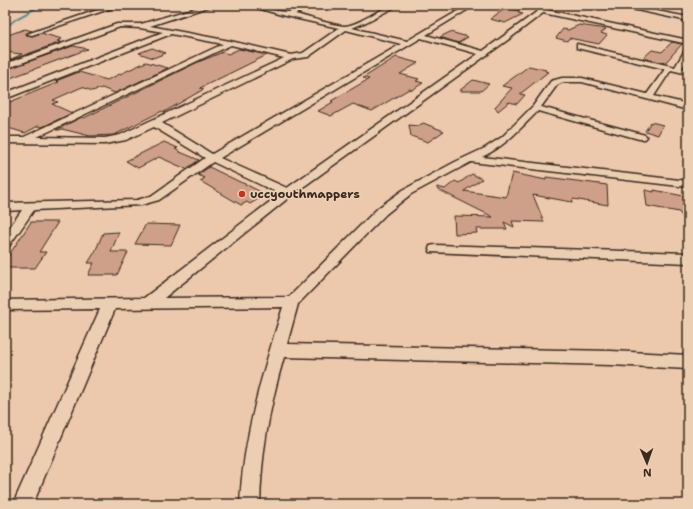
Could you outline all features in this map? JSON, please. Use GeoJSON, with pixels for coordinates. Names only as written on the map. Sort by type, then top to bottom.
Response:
{"type":"FeatureCollection","features":[{"type":"Feature","properties":{"kind":"street"},"geometry":{"type":"LineString","coordinates":[[30,34],[118,5]]}},
{"type":"Feature","properties":{"kind":"street"},"geometry":{"type":"LineString","coordinates":[[193,5],[201,7]]}},
{"type":"Feature","properties":{"kind":"street"},"geometry":{"type":"LineString","coordinates":[[140,26],[211,5]]}},
{"type":"Feature","properties":{"kind":"street"},"geometry":{"type":"LineString","coordinates":[[250,5],[342,29],[408,44]]}},
{"type":"Feature","properties":{"kind":"street"},"geometry":{"type":"LineString","coordinates":[[287,15],[311,5]]}},
{"type":"Feature","properties":{"kind":"street"},"geometry":{"type":"LineString","coordinates":[[5,140],[114,140],[123,138],[291,57],[305,55],[342,29],[358,24],[396,5]]}},
{"type":"Feature","properties":{"kind":"street"},"geometry":{"type":"LineString","coordinates":[[5,208],[146,202],[155,198],[212,158],[472,5]]}},
{"type":"Feature","properties":{"kind":"street"},"geometry":{"type":"LineString","coordinates":[[616,5],[688,19]]}},
{"type":"Feature","properties":{"kind":"street"},"geometry":{"type":"LineString","coordinates":[[148,303],[288,193],[507,38],[546,8],[688,42]]}},
{"type":"Feature","properties":{"kind":"street"},"geometry":{"type":"LineString","coordinates":[[5,67],[114,26],[125,24],[230,43],[291,57]]}},
{"type":"Feature","properties":{"kind":"street"},"geometry":{"type":"LineString","coordinates":[[5,96],[66,71],[170,32]]}},
{"type":"Feature","properties":{"kind":"street"},"geometry":{"type":"LineString","coordinates":[[421,36],[484,53]]}},
{"type":"Feature","properties":{"kind":"street"},"geometry":{"type":"LineString","coordinates":[[24,140],[230,43]]}},
{"type":"Feature","properties":{"kind":"street"},"geometry":{"type":"LineString","coordinates":[[580,46],[688,72]]}},
{"type":"Feature","properties":{"kind":"street"},"geometry":{"type":"LineString","coordinates":[[649,97],[688,52]]}},
{"type":"Feature","properties":{"kind":"street"},"geometry":{"type":"LineString","coordinates":[[250,504],[251,475],[268,382],[292,302],[334,262],[382,210],[407,192],[489,150],[505,139],[536,108],[554,83],[562,80],[582,80],[688,107]]}},
{"type":"Feature","properties":{"kind":"street"},"geometry":{"type":"LineString","coordinates":[[536,108],[642,137]]}},
{"type":"Feature","properties":{"kind":"street"},"geometry":{"type":"LineString","coordinates":[[155,123],[212,158],[288,193]]}},
{"type":"Feature","properties":{"kind":"street"},"geometry":{"type":"LineString","coordinates":[[469,159],[688,184]]}},
{"type":"Feature","properties":{"kind":"street"},"geometry":{"type":"LineString","coordinates":[[5,243],[30,207]]}},
{"type":"Feature","properties":{"kind":"street"},"geometry":{"type":"LineString","coordinates":[[435,249],[688,258]]}},
{"type":"Feature","properties":{"kind":"street"},"geometry":{"type":"LineString","coordinates":[[5,305],[292,302]]}},
{"type":"Feature","properties":{"kind":"street"},"geometry":{"type":"LineString","coordinates":[[23,504],[110,304]]}},
{"type":"Feature","properties":{"kind":"street"},"geometry":{"type":"LineString","coordinates":[[277,350],[611,358],[688,362]]}},
{"type":"Feature","properties":{"kind":"building"},"geometry":{"type":"Polygon","coordinates":[[[506,8],[520,11],[518,13],[523,14],[505,23],[490,19],[506,8]]]}},
{"type":"Feature","properties":{"kind":"building"},"geometry":{"type":"Polygon","coordinates":[[[579,25],[606,29],[601,33],[607,35],[599,44],[569,38],[567,41],[556,38],[563,29],[568,30],[579,25]]]}},
{"type":"Feature","properties":{"kind":"building"},"geometry":{"type":"Polygon","coordinates":[[[25,29],[32,31],[27,33],[27,35],[32,36],[41,33],[62,39],[57,41],[61,42],[5,62],[22,54],[5,52],[5,36],[25,29]]]}},
{"type":"Feature","properties":{"kind":"building"},"geometry":{"type":"Polygon","coordinates":[[[450,32],[468,37],[458,43],[440,37],[450,32]]]}},
{"type":"Feature","properties":{"kind":"building"},"geometry":{"type":"Polygon","coordinates":[[[672,42],[682,44],[665,63],[643,58],[652,50],[662,52],[672,42]]]}},
{"type":"Feature","properties":{"kind":"building"},"geometry":{"type":"Polygon","coordinates":[[[73,46],[88,49],[5,80],[5,70],[73,46]]]}},
{"type":"Feature","properties":{"kind":"building"},"geometry":{"type":"Polygon","coordinates":[[[152,48],[166,53],[153,58],[139,53],[152,48]]]}},
{"type":"Feature","properties":{"kind":"building"},"geometry":{"type":"Polygon","coordinates":[[[239,49],[267,55],[200,88],[204,89],[164,112],[162,111],[114,135],[90,136],[62,129],[56,130],[82,117],[84,118],[196,63],[223,52],[228,54],[239,49]]]}},
{"type":"Feature","properties":{"kind":"building"},"geometry":{"type":"Polygon","coordinates":[[[396,57],[418,63],[400,74],[419,79],[416,81],[423,83],[412,90],[409,89],[372,111],[353,104],[331,116],[318,111],[333,102],[331,101],[369,79],[363,78],[396,57]]]}},
{"type":"Feature","properties":{"kind":"building"},"geometry":{"type":"Polygon","coordinates":[[[146,62],[168,68],[115,93],[102,88],[92,91],[82,87],[53,100],[58,102],[52,104],[72,113],[42,127],[38,126],[25,133],[5,127],[5,104],[59,82],[56,81],[79,72],[107,80],[146,62]]]}},
{"type":"Feature","properties":{"kind":"building"},"geometry":{"type":"Polygon","coordinates":[[[529,66],[546,70],[545,71],[548,72],[520,94],[525,95],[517,104],[509,102],[498,111],[495,107],[512,88],[502,86],[529,66]]]}},
{"type":"Feature","properties":{"kind":"building"},"geometry":{"type":"Polygon","coordinates":[[[473,80],[489,84],[481,91],[459,91],[473,80]]]}},
{"type":"Feature","properties":{"kind":"building"},"geometry":{"type":"Polygon","coordinates":[[[651,122],[663,125],[658,135],[645,131],[651,122]]]}},
{"type":"Feature","properties":{"kind":"building"},"geometry":{"type":"Polygon","coordinates":[[[423,123],[444,131],[428,142],[411,136],[409,125],[418,126],[423,123]]]}},
{"type":"Feature","properties":{"kind":"building"},"geometry":{"type":"Polygon","coordinates":[[[164,142],[178,148],[175,149],[180,152],[199,160],[186,169],[159,157],[138,168],[126,161],[164,142]]]}},
{"type":"Feature","properties":{"kind":"building"},"geometry":{"type":"Polygon","coordinates":[[[209,167],[263,193],[258,196],[260,198],[250,204],[247,202],[241,205],[200,181],[205,178],[198,175],[209,167]]]}},
{"type":"Feature","properties":{"kind":"building"},"geometry":{"type":"Polygon","coordinates":[[[512,173],[546,180],[546,177],[607,185],[608,205],[573,199],[572,202],[533,195],[544,222],[512,221],[514,227],[504,222],[507,229],[476,229],[477,233],[455,234],[454,216],[493,217],[437,189],[437,187],[445,189],[455,181],[459,183],[472,174],[482,179],[464,191],[506,197],[512,173]]]}},
{"type":"Feature","properties":{"kind":"building"},"geometry":{"type":"Polygon","coordinates":[[[645,190],[654,192],[654,190],[688,197],[688,225],[679,212],[647,206],[645,190]]]}},
{"type":"Feature","properties":{"kind":"building"},"geometry":{"type":"Polygon","coordinates":[[[31,222],[58,222],[39,252],[46,252],[35,268],[5,268],[5,261],[31,222]]]}},
{"type":"Feature","properties":{"kind":"building"},"geometry":{"type":"Polygon","coordinates":[[[146,224],[180,225],[171,245],[135,244],[146,224]]]}},
{"type":"Feature","properties":{"kind":"building"},"geometry":{"type":"Polygon","coordinates":[[[119,232],[111,252],[128,252],[117,275],[88,275],[94,263],[88,263],[95,252],[103,233],[119,232]]]}},
{"type":"Feature","properties":{"kind":"waterway"},"geometry":{"type":"LineString","coordinates":[[5,28],[16,19],[42,5]]}},
{"type":"Feature","properties":{"kind":"place","name":"uccyouthmappers"},"geometry":{"type":"Point","coordinates":[242,194]}}]}
